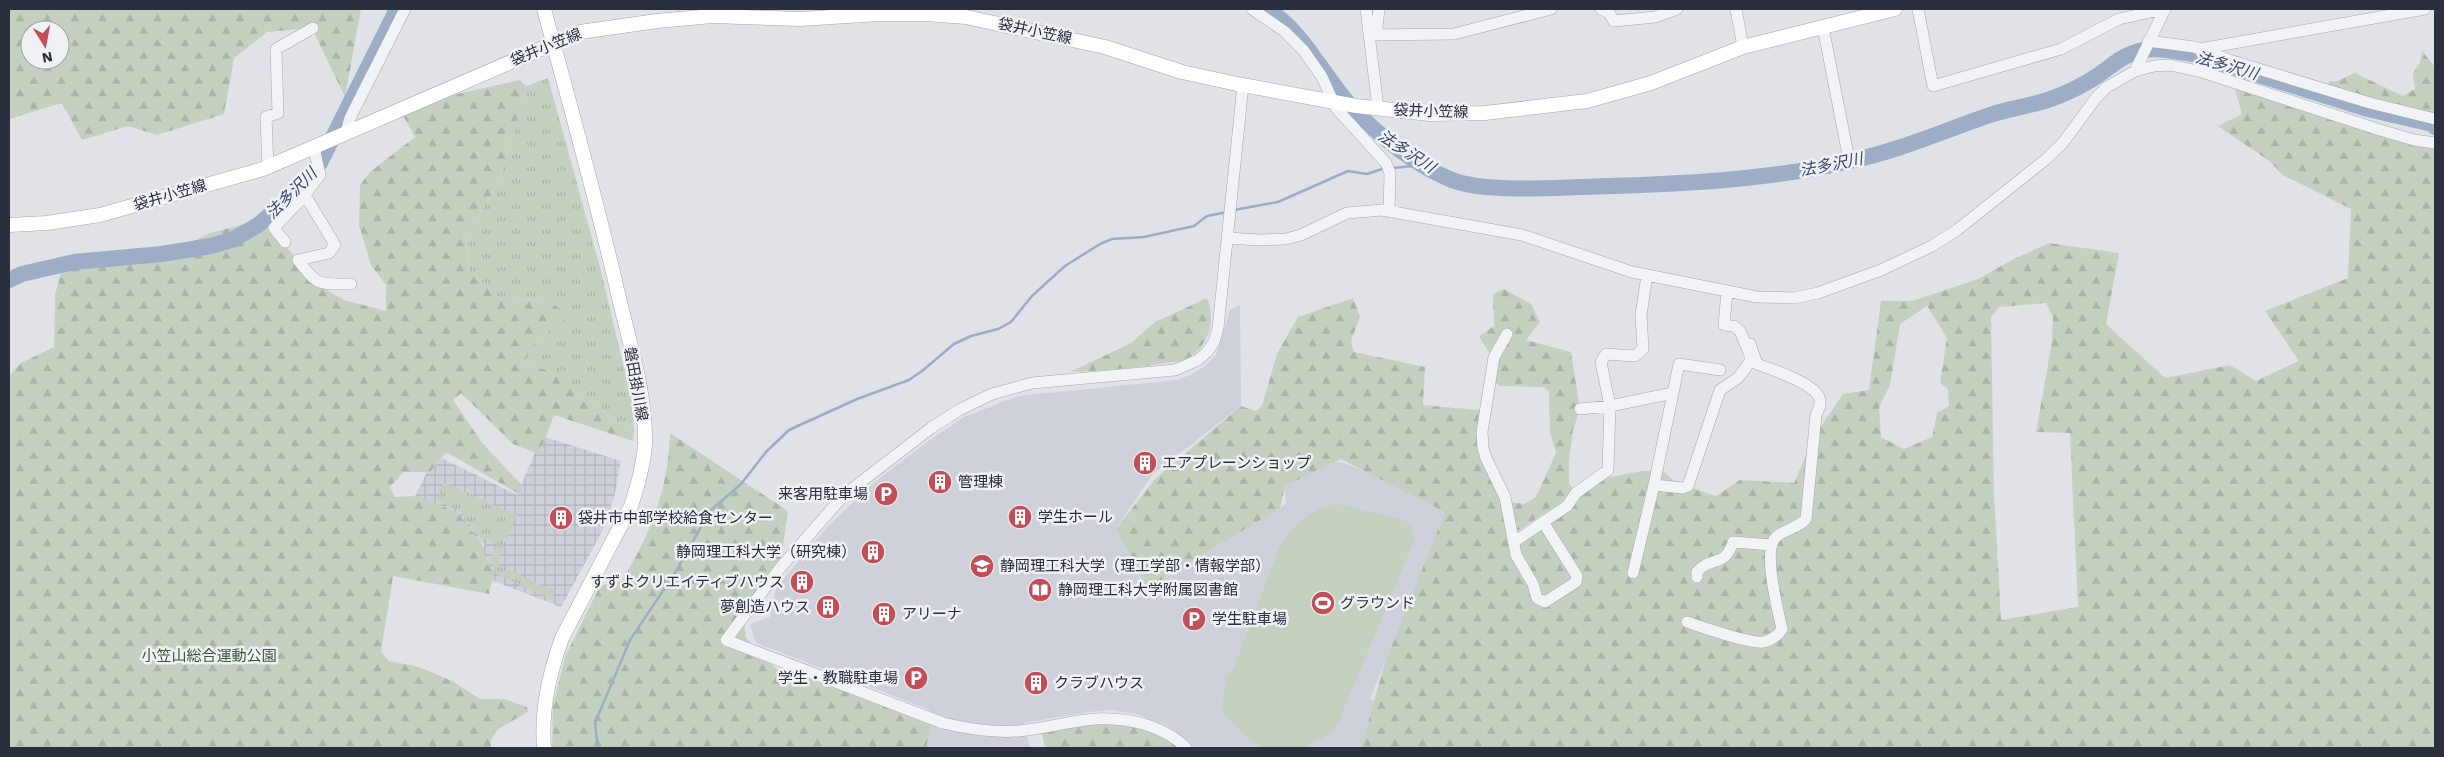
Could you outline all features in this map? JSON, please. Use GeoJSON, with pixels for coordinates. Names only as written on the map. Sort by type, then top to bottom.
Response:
{"type":"FeatureCollection","features":[{"type":"Feature","properties":{"kind":"main road","name":"磐田掛川線"},"geometry":{"type":"LineString","coordinates":[[544,9],[578,129],[623,313],[641,399],[645,445],[638,485],[631,506],[562,638],[555,657],[545,699],[544,748]]}},
{"type":"Feature","properties":{"kind":"main road","name":"袋井小笠線"},"geometry":{"type":"LineString","coordinates":[[9,225],[48,223],[100,215],[268,167],[580,32],[712,16],[800,19],[878,11],[966,17],[1105,47],[1182,72],[1243,85],[1356,106],[1430,114],[1485,113],[1587,101],[1650,83],[1743,47],[1895,9]]}},
{"type":"Feature","properties":{"kind":"street"},"geometry":{"type":"LineString","coordinates":[[346,133],[350,118],[405,9]]}},
{"type":"Feature","properties":{"kind":"street"},"geometry":{"type":"LineString","coordinates":[[1252,9],[1284,31],[1304,51],[1322,77],[1334,101],[1386,163],[1390,173],[1388,212]]}},
{"type":"Feature","properties":{"kind":"street"},"geometry":{"type":"LineString","coordinates":[[1366,9],[1373,36],[1378,108]]}},
{"type":"Feature","properties":{"kind":"street"},"geometry":{"type":"LineString","coordinates":[[1373,36],[1379,9]]}},
{"type":"Feature","properties":{"kind":"street"},"geometry":{"type":"LineString","coordinates":[[1373,36],[1454,34],[1551,9]]}},
{"type":"Feature","properties":{"kind":"street"},"geometry":{"type":"LineString","coordinates":[[1602,9],[1609,13],[1614,21],[1655,17],[1677,9]]}},
{"type":"Feature","properties":{"kind":"street"},"geometry":{"type":"LineString","coordinates":[[1736,9],[1743,47]]}},
{"type":"Feature","properties":{"kind":"street"},"geometry":{"type":"LineString","coordinates":[[1918,9],[1933,86],[2061,49],[2119,19],[2164,9]]}},
{"type":"Feature","properties":{"kind":"street"},"geometry":{"type":"LineString","coordinates":[[1228,238],[1286,239],[1301,235],[1347,213],[1365,210],[1388,212],[1522,235],[1619,268],[1727,291],[1776,299],[1802,296],[1881,270],[1932,246],[1958,230],[2045,160],[2076,127],[2096,98],[2107,87],[2136,66],[2164,9]]}},
{"type":"Feature","properties":{"kind":"street"},"geometry":{"type":"LineString","coordinates":[[2200,49],[2425,9]]}},
{"type":"Feature","properties":{"kind":"street"},"geometry":{"type":"LineString","coordinates":[[1823,27],[1848,155]]}},
{"type":"Feature","properties":{"kind":"street"},"geometry":{"type":"LineString","coordinates":[[268,167],[266,117],[278,113],[276,49],[313,28]]}},
{"type":"Feature","properties":{"kind":"street"},"geometry":{"type":"LineString","coordinates":[[2147,43],[2200,49],[2370,103],[2435,119]]}},
{"type":"Feature","properties":{"kind":"street"},"geometry":{"type":"LineString","coordinates":[[2136,66],[2170,65],[2183,67],[2388,133],[2435,143]]}},
{"type":"Feature","properties":{"kind":"street"},"geometry":{"type":"LineString","coordinates":[[1186,748],[1159,729],[1111,717],[1093,718],[1018,731],[981,731],[962,728],[943,723],[726,640],[776,572],[844,495],[931,428],[959,410],[992,394],[1032,383],[1175,370],[1198,360],[1214,342],[1218,328],[1243,85]]}},
{"type":"Feature","properties":{"kind":"street"},"geometry":{"type":"LineString","coordinates":[[285,242],[274,228],[305,195],[320,175],[314,148]]}},
{"type":"Feature","properties":{"kind":"street"},"geometry":{"type":"LineString","coordinates":[[305,195],[335,246],[330,252],[298,260],[312,279],[321,284],[351,284]]}},
{"type":"Feature","properties":{"kind":"street"},"geometry":{"type":"LineString","coordinates":[[1514,542],[1567,506],[1576,493],[1608,470],[1610,406],[1600,362],[1606,354],[1635,356],[1643,349],[1642,315],[1647,274]]}},
{"type":"Feature","properties":{"kind":"street"},"geometry":{"type":"LineString","coordinates":[[1654,486],[1683,488],[1688,486],[1720,390],[1738,378],[1750,362],[1740,331],[1734,326],[1724,325],[1727,291]]}},
{"type":"Feature","properties":{"kind":"street"},"geometry":{"type":"LineString","coordinates":[[1507,334],[1494,357],[1482,432],[1486,458],[1505,497],[1516,555],[1533,584],[1538,598],[1545,602],[1576,582],[1577,576],[1543,522]]}},
{"type":"Feature","properties":{"kind":"street"},"geometry":{"type":"LineString","coordinates":[[1687,622],[1715,632],[1762,642],[1780,634],[1782,629],[1771,582],[1772,545],[1777,536],[1802,524],[1806,519],[1816,415],[1820,406],[1820,399],[1812,389],[1782,372],[1757,364],[1750,344],[1745,344]]}},
{"type":"Feature","properties":{"kind":"street"},"geometry":{"type":"LineString","coordinates":[[1632,573],[1654,486],[1679,364],[1720,370]]}},
{"type":"Feature","properties":{"kind":"street"},"geometry":{"type":"LineString","coordinates":[[1580,409],[1610,406],[1673,393]]}},
{"type":"Feature","properties":{"kind":"street"},"geometry":{"type":"LineString","coordinates":[[1697,577],[1700,567],[1725,558],[1729,554],[1732,542],[1772,545]]}},
{"type":"Feature","properties":{"kind":"shaded area"},"geometry":{"type":"Polygon","coordinates":[[[1240,305],[1241,406],[1153,474],[1116,529],[1149,588],[1286,504],[1285,486],[1335,462],[1343,463],[1440,498],[1445,512],[1370,699],[1421,721],[1447,748],[1195,748],[1168,726],[1136,714],[1113,710],[1088,712],[1024,723],[1030,748],[924,748],[930,710],[756,643],[750,624],[770,617],[776,588],[827,527],[876,481],[927,442],[964,417],[1018,396],[1177,380],[1190,375],[1204,367],[1216,355],[1230,310],[1240,305]]]}},
{"type":"Feature","properties":{"kind":"shaded area"},"geometry":{"type":"Polygon","coordinates":[[[542,436],[621,461],[614,498],[602,532],[561,607],[481,576],[478,558],[485,544],[408,511],[435,455],[517,495],[542,436]]]}},
{"type":"Feature","properties":{"kind":"green space"},"geometry":{"type":"Polygon","coordinates":[[[9,9],[361,9],[345,97],[312,28],[267,32],[234,58],[224,114],[157,135],[128,126],[82,140],[62,103],[9,119],[9,9]]]}},
{"type":"Feature","properties":{"kind":"green space"},"geometry":{"type":"Polygon","coordinates":[[[2422,51],[2435,67],[2435,123],[2327,90],[2329,81],[2337,81],[2355,73],[2403,96],[2415,89],[2413,73],[2420,63],[2422,51]]]}},
{"type":"Feature","properties":{"kind":"green space"},"geometry":{"type":"Polygon","coordinates":[[[548,78],[601,271],[632,402],[634,432],[547,370],[526,365],[529,348],[570,314],[546,301],[503,300],[469,271],[467,255],[471,231],[499,179],[526,86],[548,78]]]}},
{"type":"Feature","properties":{"kind":"green space","name":"小笠山総合運動公園"},"geometry":{"type":"Polygon","coordinates":[[[520,80],[526,86],[507,156],[499,179],[475,221],[468,241],[469,271],[503,300],[546,301],[571,314],[529,348],[526,365],[547,370],[634,432],[633,441],[554,415],[539,454],[513,444],[461,393],[453,400],[483,444],[522,485],[519,494],[446,452],[430,472],[404,472],[390,487],[395,497],[418,496],[458,513],[483,546],[487,561],[494,573],[489,594],[393,576],[381,652],[389,661],[419,667],[452,681],[480,699],[504,699],[527,707],[528,712],[498,729],[490,742],[492,748],[9,748],[9,376],[21,363],[54,347],[55,295],[62,269],[159,258],[210,233],[261,220],[269,226],[320,286],[344,300],[386,311],[386,285],[371,265],[359,225],[360,185],[370,172],[415,137],[402,114],[444,97],[520,80]]]}},
{"type":"Feature","properties":{"kind":"green space"},"geometry":{"type":"Polygon","coordinates":[[[2234,86],[2348,119],[2435,149],[2435,748],[1361,748],[1385,662],[1445,512],[1341,459],[1285,486],[1280,508],[1148,588],[1116,529],[1155,479],[1241,406],[1256,411],[1262,406],[1277,354],[1298,317],[1353,298],[1360,317],[1351,341],[1354,352],[1425,367],[1423,405],[1486,411],[1483,448],[1506,501],[1524,504],[1536,497],[1556,453],[1550,433],[1549,391],[1544,387],[1499,386],[1491,378],[1490,354],[1479,336],[1494,326],[1493,294],[1504,289],[1531,304],[1540,322],[1526,340],[1571,352],[1580,409],[1573,430],[1569,461],[1569,483],[1576,493],[1513,534],[1514,541],[1604,475],[1610,477],[1643,471],[1663,471],[1677,483],[1716,496],[1740,480],[1794,483],[1814,437],[1843,394],[1869,390],[1881,301],[1912,301],[1978,279],[2012,260],[2049,243],[2119,253],[2106,324],[2165,378],[2230,365],[2256,381],[2299,361],[2265,311],[2348,278],[2351,209],[2283,175],[2268,160],[2218,126],[2242,114],[2234,86]],[[2046,303],[1999,307],[1991,317],[1994,493],[2001,620],[2078,607],[2070,433],[2036,432],[2052,342],[2053,317],[2046,303]],[[1927,306],[1900,324],[1890,385],[1879,408],[1881,437],[1904,449],[1932,437],[1937,413],[1949,406],[1948,389],[1940,383],[1947,338],[1927,306]]]}},
{"type":"Feature","properties":{"kind":"green space"},"geometry":{"type":"Polygon","coordinates":[[[1207,298],[1211,314],[1209,331],[1201,347],[1186,359],[1178,362],[1130,368],[1070,372],[1131,343],[1155,322],[1207,298]]]}},
{"type":"Feature","properties":{"kind":"green space"},"geometry":{"type":"Polygon","coordinates":[[[670,433],[788,511],[780,568],[744,624],[746,638],[776,669],[811,672],[932,719],[926,748],[552,748],[553,706],[565,657],[600,586],[622,581],[649,528],[662,492],[666,474],[670,433]]]}},
{"type":"Feature","properties":{"kind":"green space"},"geometry":{"type":"Polygon","coordinates":[[[443,482],[517,515],[497,565],[555,591],[552,599],[497,574],[490,561],[497,544],[478,536],[460,511],[436,500],[443,482]]]}},
{"type":"Feature","properties":{"kind":"green space","name":"グラウンド"},"geometry":{"type":"Polygon","coordinates":[[[1337,504],[1405,520],[1410,525],[1415,538],[1339,721],[1331,733],[1303,748],[1264,748],[1247,738],[1222,712],[1226,677],[1234,667],[1280,546],[1285,538],[1297,524],[1311,513],[1337,504]]]}},
{"type":"Feature","properties":{"kind":"green space"},"geometry":{"type":"Polygon","coordinates":[[[1111,717],[1170,736],[1181,748],[1045,748],[1041,728],[1111,717]]]}},
{"type":"Feature","properties":{"kind":"waterway","name":"法多沢川"},"geometry":{"type":"LineString","coordinates":[[9,280],[22,274],[74,262],[162,254],[211,246],[234,239],[258,225],[285,202],[320,163],[397,9]]}},
{"type":"Feature","properties":{"kind":"waterway","name":"法多沢川"},"geometry":{"type":"LineString","coordinates":[[1267,9],[1296,34],[1345,99],[1387,140],[1436,173],[1452,180],[1465,184],[1497,188],[1614,186],[1716,181],[1783,174],[1817,168],[1885,152],[1995,113],[2048,100],[2087,82],[2125,56],[2150,49],[2192,54],[2368,109],[2432,124],[2435,127]]}},
{"type":"Feature","properties":{"kind":"waterway"},"geometry":{"type":"LineString","coordinates":[[1393,168],[1424,165]]}},
{"type":"Feature","properties":{"kind":"waterway"},"geometry":{"type":"LineString","coordinates":[[1234,210],[1278,202],[1348,171],[1367,174],[1385,168]]}},
{"type":"Feature","properties":{"kind":"waterway"},"geometry":{"type":"LineString","coordinates":[[598,748],[595,723],[630,640],[675,573],[710,511],[741,484],[766,452],[789,430],[857,399],[909,380],[954,344],[971,336],[998,329],[1011,322],[1032,296],[1065,266],[1100,244],[1112,239],[1144,237],[1194,226],[1207,216],[1227,212]]}},
{"type":"Feature","properties":{"kind":"place","name":"エアプレーンショップ"},"geometry":{"type":"Point","coordinates":[1145,463]}},
{"type":"Feature","properties":{"kind":"place","name":"管理棟"},"geometry":{"type":"Point","coordinates":[940,482]}},
{"type":"Feature","properties":{"kind":"place","name":"来客用駐車場"},"geometry":{"type":"Point","coordinates":[886,494]}},
{"type":"Feature","properties":{"kind":"place","name":"学生ホール"},"geometry":{"type":"Point","coordinates":[1020,517]}},
{"type":"Feature","properties":{"kind":"place","name":"袋井市中部学校給食センター"},"geometry":{"type":"Point","coordinates":[561,518]}},
{"type":"Feature","properties":{"kind":"place","name":"静岡理工科大学（研究棟）"},"geometry":{"type":"Point","coordinates":[873,552]}},
{"type":"Feature","properties":{"kind":"place","name":"静岡理工科大学（理工学部・情報学部）"},"geometry":{"type":"Point","coordinates":[982,566]}},
{"type":"Feature","properties":{"kind":"place","name":"すずよクリエイティブハウス"},"geometry":{"type":"Point","coordinates":[802,582]}},
{"type":"Feature","properties":{"kind":"place","name":"静岡理工科大学附属図書館"},"geometry":{"type":"Point","coordinates":[1040,590]}},
{"type":"Feature","properties":{"kind":"place","name":"グラウンド"},"geometry":{"type":"Point","coordinates":[1323,603]}},
{"type":"Feature","properties":{"kind":"place","name":"夢創造ハウス"},"geometry":{"type":"Point","coordinates":[828,607]}},
{"type":"Feature","properties":{"kind":"place","name":"アリーナ"},"geometry":{"type":"Point","coordinates":[884,614]}},
{"type":"Feature","properties":{"kind":"place","name":"学生駐車場"},"geometry":{"type":"Point","coordinates":[1194,619]}},
{"type":"Feature","properties":{"kind":"place","name":"学生・教職駐車場"},"geometry":{"type":"Point","coordinates":[916,678]}},
{"type":"Feature","properties":{"kind":"place","name":"クラブハウス"},"geometry":{"type":"Point","coordinates":[1036,683]}}]}
